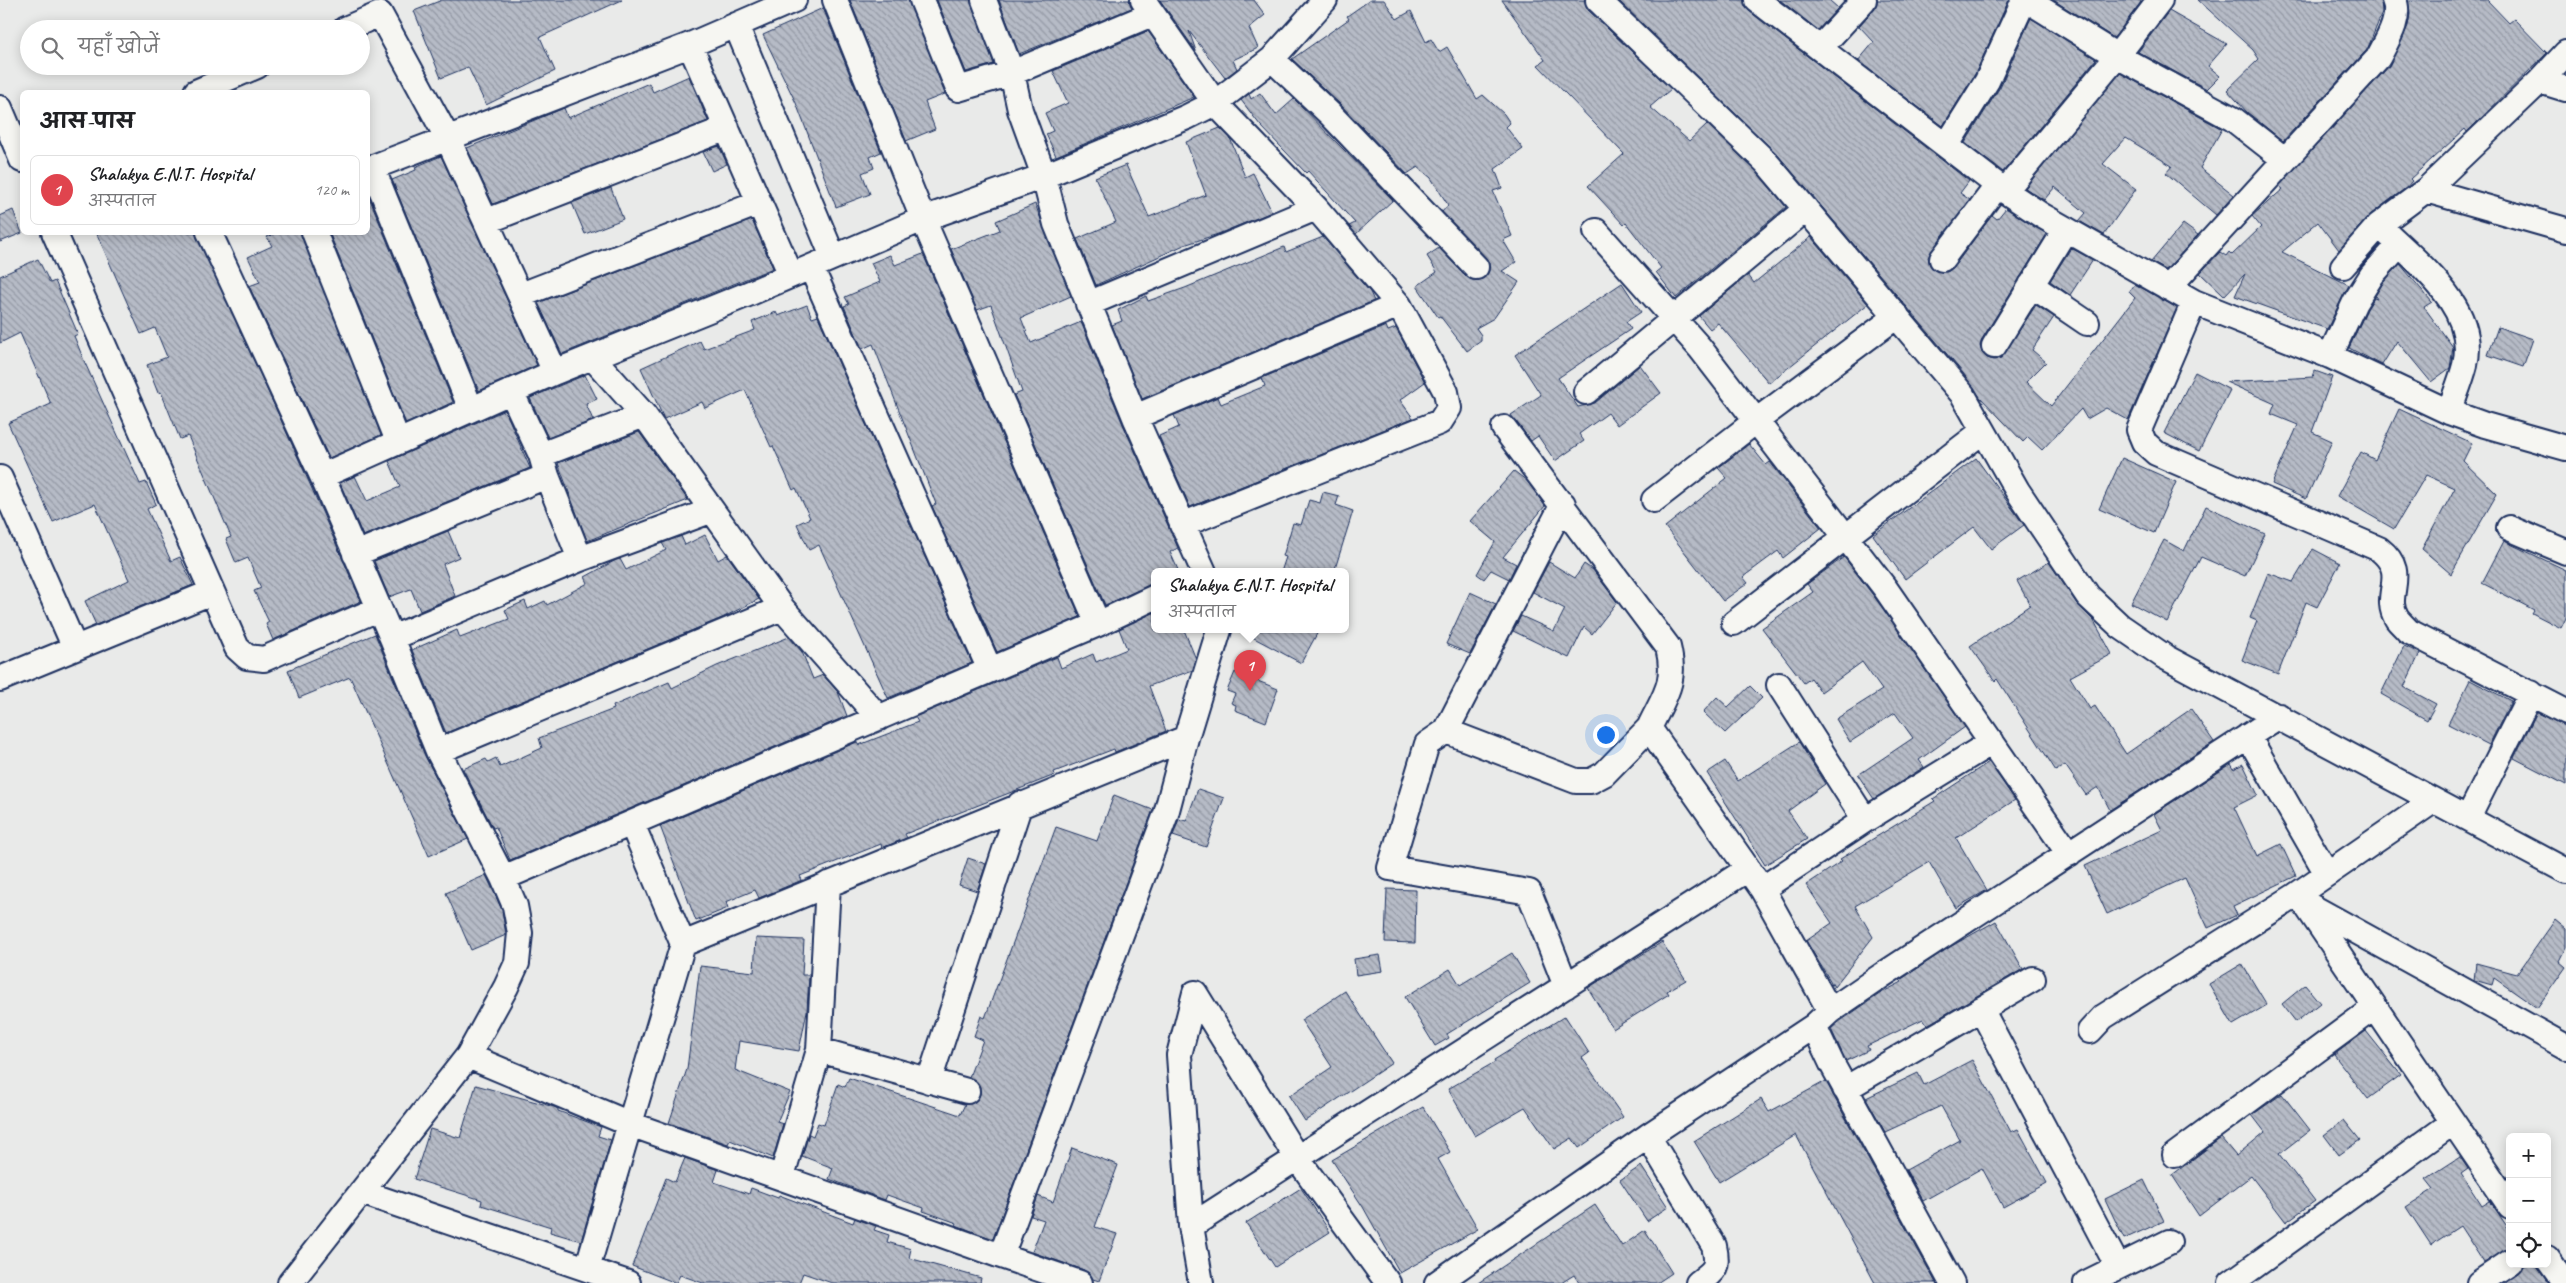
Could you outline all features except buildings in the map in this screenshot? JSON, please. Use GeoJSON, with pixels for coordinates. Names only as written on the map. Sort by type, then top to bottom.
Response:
{"type":"FeatureCollection","features":[{"type":"Feature","properties":{"kind":"street"},"geometry":{"type":"LineString","coordinates":[[471,410],[370,168],[690,45],[794,0]]}},
{"type":"Feature","properties":{"kind":"street"},"geometry":{"type":"LineString","coordinates":[[835,0],[923,219],[1098,624]]}},
{"type":"Feature","properties":{"kind":"street"},"geometry":{"type":"LineString","coordinates":[[922,0],[958,89],[1012,73],[1147,7],[1180,50],[1215,103],[1316,208],[1399,304],[1446,392],[1449,408],[1440,422],[1182,525]]}},
{"type":"Feature","properties":{"kind":"street"},"geometry":{"type":"LineString","coordinates":[[984,0],[1012,73],[1020,110],[1044,176],[1056,224],[1135,417],[1202,568]]}},
{"type":"Feature","properties":{"kind":"street"},"geometry":{"type":"LineString","coordinates":[[322,476],[555,372],[593,358],[923,219],[1044,176],[1187,117],[1215,103],[1272,59],[1325,0]]}},
{"type":"Feature","properties":{"kind":"street"},"geometry":{"type":"LineString","coordinates":[[1598,0],[1766,162],[1963,395],[2017,490],[2088,596],[2120,626],[2165,656],[2566,871]]}},
{"type":"Feature","properties":{"kind":"street"},"geometry":{"type":"LineString","coordinates":[[1757,0],[1862,83],[1947,145],[2001,188],[2066,229],[2168,288],[2194,302],[2330,356],[2449,412],[2484,425],[2566,448]]}},
{"type":"Feature","properties":{"kind":"street"},"geometry":{"type":"LineString","coordinates":[[1820,48],[1864,0]]}},
{"type":"Feature","properties":{"kind":"street"},"geometry":{"type":"LineString","coordinates":[[1947,145],[1987,81],[2006,45],[2025,0],[2117,56],[2233,119],[2284,159]]}},
{"type":"Feature","properties":{"kind":"street"},"geometry":{"type":"LineString","coordinates":[[1942,259],[2001,188],[2117,56],[2160,0]]}},
{"type":"Feature","properties":{"kind":"street"},"geometry":{"type":"LineString","coordinates":[[2168,288],[2378,58],[2392,30],[2398,7],[2394,0]]}},
{"type":"Feature","properties":{"kind":"street"},"geometry":{"type":"LineString","coordinates":[[358,20],[376,7],[448,139],[555,372]]}},
{"type":"Feature","properties":{"kind":"street"},"geometry":{"type":"LineString","coordinates":[[736,25],[833,257]]}},
{"type":"Feature","properties":{"kind":"street"},"geometry":{"type":"LineString","coordinates":[[690,45],[728,128],[759,204],[801,271],[990,670]]}},
{"type":"Feature","properties":{"kind":"street"},"geometry":{"type":"LineString","coordinates":[[2344,266],[2379,225],[2426,190],[2540,81],[2566,52]]}},
{"type":"Feature","properties":{"kind":"street"},"geometry":{"type":"LineString","coordinates":[[1272,59],[1330,114],[1476,267]]}},
{"type":"Feature","properties":{"kind":"street"},"geometry":{"type":"LineString","coordinates":[[201,90],[236,75]]}},
{"type":"Feature","properties":{"kind":"street"},"geometry":{"type":"LineString","coordinates":[[2540,81],[2566,89]]}},
{"type":"Feature","properties":{"kind":"street"},"geometry":{"type":"LineString","coordinates":[[0,108],[13,153]]}},
{"type":"Feature","properties":{"kind":"street"},"geometry":{"type":"LineString","coordinates":[[487,221],[728,128]]}},
{"type":"Feature","properties":{"kind":"street"},"geometry":{"type":"LineString","coordinates":[[2426,190],[2566,230]]}},
{"type":"Feature","properties":{"kind":"street"},"geometry":{"type":"LineString","coordinates":[[521,295],[759,204]]}},
{"type":"Feature","properties":{"kind":"street"},"geometry":{"type":"LineString","coordinates":[[1088,304],[1316,208]]}},
{"type":"Feature","properties":{"kind":"street"},"geometry":{"type":"LineString","coordinates":[[1586,392],[1672,318],[1806,209]]}},
{"type":"Feature","properties":{"kind":"street"},"geometry":{"type":"LineString","coordinates":[[2379,225],[2450,296],[2462,319],[2467,340],[2465,364],[2449,412]]}},
{"type":"Feature","properties":{"kind":"street"},"geometry":{"type":"LineString","coordinates":[[1994,346],[2066,229]]}},
{"type":"Feature","properties":{"kind":"street"},"geometry":{"type":"LineString","coordinates":[[1596,230],[1700,348],[1885,588],[2069,854]]}},
{"type":"Feature","properties":{"kind":"street"},"geometry":{"type":"LineString","coordinates":[[55,235],[237,648],[247,657],[264,659],[378,609]]}},
{"type":"Feature","properties":{"kind":"street"},"geometry":{"type":"LineString","coordinates":[[215,235],[392,638],[438,751],[503,878],[515,906],[520,933],[517,962],[506,987],[468,1056],[290,1283]]}},
{"type":"Feature","properties":{"kind":"street"},"geometry":{"type":"LineString","coordinates":[[315,235],[398,441]]}},
{"type":"Feature","properties":{"kind":"street"},"geometry":{"type":"LineString","coordinates":[[2330,356],[2355,302],[2368,282],[2399,245]]}},
{"type":"Feature","properties":{"kind":"street"},"geometry":{"type":"LineString","coordinates":[[2031,286],[2087,323]]}},
{"type":"Feature","properties":{"kind":"street"},"geometry":{"type":"LineString","coordinates":[[2194,302],[2139,430],[2144,442],[2156,453],[2379,549],[2390,558],[2396,574],[2393,606],[2396,618],[2408,631],[2566,712]]}},
{"type":"Feature","properties":{"kind":"street"},"geometry":{"type":"LineString","coordinates":[[1135,417],[1399,304]]}},
{"type":"Feature","properties":{"kind":"street"},"geometry":{"type":"LineString","coordinates":[[1654,500],[1897,316]]}},
{"type":"Feature","properties":{"kind":"street"},"geometry":{"type":"LineString","coordinates":[[593,358],[644,415],[710,511],[782,608],[880,718]]}},
{"type":"Feature","properties":{"kind":"street"},"geometry":{"type":"LineString","coordinates":[[511,392],[544,466],[580,559]]}},
{"type":"Feature","properties":{"kind":"street"},"geometry":{"type":"LineString","coordinates":[[355,554],[544,466],[644,415]]}},
{"type":"Feature","properties":{"kind":"street"},"geometry":{"type":"LineString","coordinates":[[1446,731],[1576,781],[1591,781],[1604,774],[1649,728],[1671,682],[1672,666],[1668,647],[1563,504],[1504,428]]}},
{"type":"Feature","properties":{"kind":"street"},"geometry":{"type":"LineString","coordinates":[[1734,623],[1984,431]]}},
{"type":"Feature","properties":{"kind":"street"},"geometry":{"type":"LineString","coordinates":[[0,478],[75,648]]}},
{"type":"Feature","properties":{"kind":"street"},"geometry":{"type":"LineString","coordinates":[[1563,504],[1446,731],[1427,744],[1390,868],[1529,892],[1566,986]]}},
{"type":"Feature","properties":{"kind":"street"},"geometry":{"type":"LineString","coordinates":[[392,638],[580,559],[710,511]]}},
{"type":"Feature","properties":{"kind":"street"},"geometry":{"type":"LineString","coordinates":[[2509,528],[2564,546]]}},
{"type":"Feature","properties":{"kind":"street"},"geometry":{"type":"LineString","coordinates":[[0,679],[212,592]]}},
{"type":"Feature","properties":{"kind":"street"},"geometry":{"type":"LineString","coordinates":[[503,878],[880,718],[1098,624],[1151,599]]}},
{"type":"Feature","properties":{"kind":"street"},"geometry":{"type":"LineString","coordinates":[[438,751],[782,608]]}},
{"type":"Feature","properties":{"kind":"street"},"geometry":{"type":"LineString","coordinates":[[1001,1256],[1166,814],[1186,738],[1218,633]]}},
{"type":"Feature","properties":{"kind":"street"},"geometry":{"type":"LineString","coordinates":[[1778,685],[1865,820]]}},
{"type":"Feature","properties":{"kind":"street"},"geometry":{"type":"LineString","coordinates":[[2468,818],[2530,693]]}},
{"type":"Feature","properties":{"kind":"street"},"geometry":{"type":"LineString","coordinates":[[1437,1283],[1648,1136],[2279,716]]}},
{"type":"Feature","properties":{"kind":"street"},"geometry":{"type":"LineString","coordinates":[[1649,728],[1762,889],[1822,1019],[1845,1089],[1952,1283]]}},
{"type":"Feature","properties":{"kind":"street"},"geometry":{"type":"LineString","coordinates":[[2248,736],[2326,872]]}},
{"type":"Feature","properties":{"kind":"street"},"geometry":{"type":"LineString","coordinates":[[682,944],[1020,804],[1186,738]]}},
{"type":"Feature","properties":{"kind":"street"},"geometry":{"type":"LineString","coordinates":[[1762,889],[1865,820],[1992,742]]}},
{"type":"Feature","properties":{"kind":"street"},"geometry":{"type":"LineString","coordinates":[[2090,1031],[2103,1017],[2298,899],[2326,872],[2433,801]]}},
{"type":"Feature","properties":{"kind":"street"},"geometry":{"type":"LineString","coordinates":[[929,1081],[1020,804]]}},
{"type":"Feature","properties":{"kind":"street"},"geometry":{"type":"LineString","coordinates":[[587,1269],[682,944],[632,824]]}},
{"type":"Feature","properties":{"kind":"street"},"geometry":{"type":"LineString","coordinates":[[1191,1226],[1748,869]]}},
{"type":"Feature","properties":{"kind":"street"},"geometry":{"type":"LineString","coordinates":[[782,1176],[819,1050],[828,884]]}},
{"type":"Feature","properties":{"kind":"street"},"geometry":{"type":"LineString","coordinates":[[2298,899],[2506,1200]]}},
{"type":"Feature","properties":{"kind":"street"},"geometry":{"type":"LineString","coordinates":[[2298,899],[2566,1047]]}},
{"type":"Feature","properties":{"kind":"street"},"geometry":{"type":"LineString","coordinates":[[1845,1089],[2033,979]]}},
{"type":"Feature","properties":{"kind":"street"},"geometry":{"type":"LineString","coordinates":[[1201,1283],[1191,1226],[1179,1055],[1195,993],[1297,1158],[1388,1283]]}},
{"type":"Feature","properties":{"kind":"street"},"geometry":{"type":"LineString","coordinates":[[2175,1155],[2374,1008]]}},
{"type":"Feature","properties":{"kind":"street"},"geometry":{"type":"LineString","coordinates":[[1981,1009],[2118,1267]]}},
{"type":"Feature","properties":{"kind":"street"},"geometry":{"type":"LineString","coordinates":[[819,1050],[966,1091]]}},
{"type":"Feature","properties":{"kind":"street"},"geometry":{"type":"LineString","coordinates":[[468,1056],[630,1124],[782,1176],[1080,1283]]}},
{"type":"Feature","properties":{"kind":"street"},"geometry":{"type":"LineString","coordinates":[[2231,1283],[2452,1123]]}},
{"type":"Feature","properties":{"kind":"street"},"geometry":{"type":"LineString","coordinates":[[1648,1136],[1714,1246],[1718,1261],[1716,1267],[1698,1283]]}},
{"type":"Feature","properties":{"kind":"street"},"geometry":{"type":"LineString","coordinates":[[361,1192],[628,1283]]}},
{"type":"Feature","properties":{"kind":"street"},"geometry":{"type":"LineString","coordinates":[[2086,1283],[2169,1242]]}},
{"type":"Feature","properties":{"kind":"street"},"geometry":{"type":"LineString","coordinates":[[2551,1264],[2565,1283]]}},
{"type":"Feature","properties":{"kind":"street"},"geometry":{"type":"LineString","coordinates":[[2479,1283],[2506,1265]]}},
{"type":"Feature","properties":{"kind":"place","name":"Shalakya E.N.T. Hospital"},"geometry":{"type":"Point","coordinates":[1250,691]}}]}
